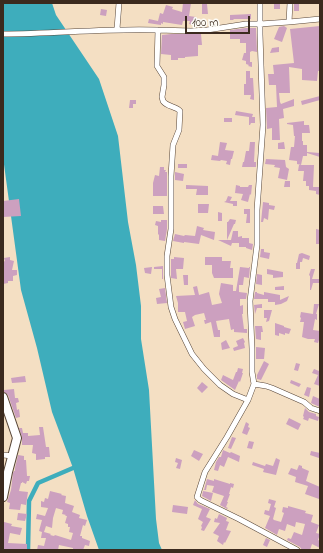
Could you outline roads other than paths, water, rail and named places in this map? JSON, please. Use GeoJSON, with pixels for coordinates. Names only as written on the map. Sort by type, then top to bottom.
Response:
{"type":"FeatureCollection","features":[{"type":"Feature","properties":{"kind":"main road"},"geometry":{"type":"LineString","coordinates":[[3,397],[17,438],[4,487],[3,497]]}},
{"type":"Feature","properties":{"kind":"street"},"geometry":{"type":"LineString","coordinates":[[114,29],[120,3]]}},
{"type":"Feature","properties":{"kind":"street"},"geometry":{"type":"LineString","coordinates":[[260,3],[263,125],[257,245],[250,301],[252,372],[254,384],[248,400],[205,472],[197,497],[200,500],[297,550]]}},
{"type":"Feature","properties":{"kind":"street"},"geometry":{"type":"LineString","coordinates":[[289,22],[290,3]]}},
{"type":"Feature","properties":{"kind":"street"},"geometry":{"type":"LineString","coordinates":[[3,34],[32,34],[114,29],[191,31],[246,24],[320,19]]}},
{"type":"Feature","properties":{"kind":"street"},"geometry":{"type":"LineString","coordinates":[[158,30],[157,66],[164,77],[163,102],[166,105],[177,108],[180,111],[179,130],[173,145],[171,176],[171,229],[167,275],[171,307],[175,319],[192,354],[204,369],[220,385],[233,394],[248,400]]}},
{"type":"Feature","properties":{"kind":"street"},"geometry":{"type":"LineString","coordinates":[[254,384],[272,388],[304,402],[311,408],[320,411]]}},
{"type":"Feature","properties":{"kind":"street"},"geometry":{"type":"LineString","coordinates":[[3,455],[13,456]]}},
{"type":"Feature","properties":{"kind":"water"},"geometry":{"type":"Polygon","coordinates":[[[3,3],[52,3],[56,15],[99,79],[118,136],[128,222],[136,265],[141,306],[141,339],[149,390],[156,519],[159,543],[162,550],[99,550],[73,468],[52,412],[37,348],[21,290],[3,157],[3,3]]]}},
{"type":"Feature","properties":{"kind":"waterway"},"geometry":{"type":"LineString","coordinates":[[28,550],[29,501],[38,483],[73,468]]}}]}
